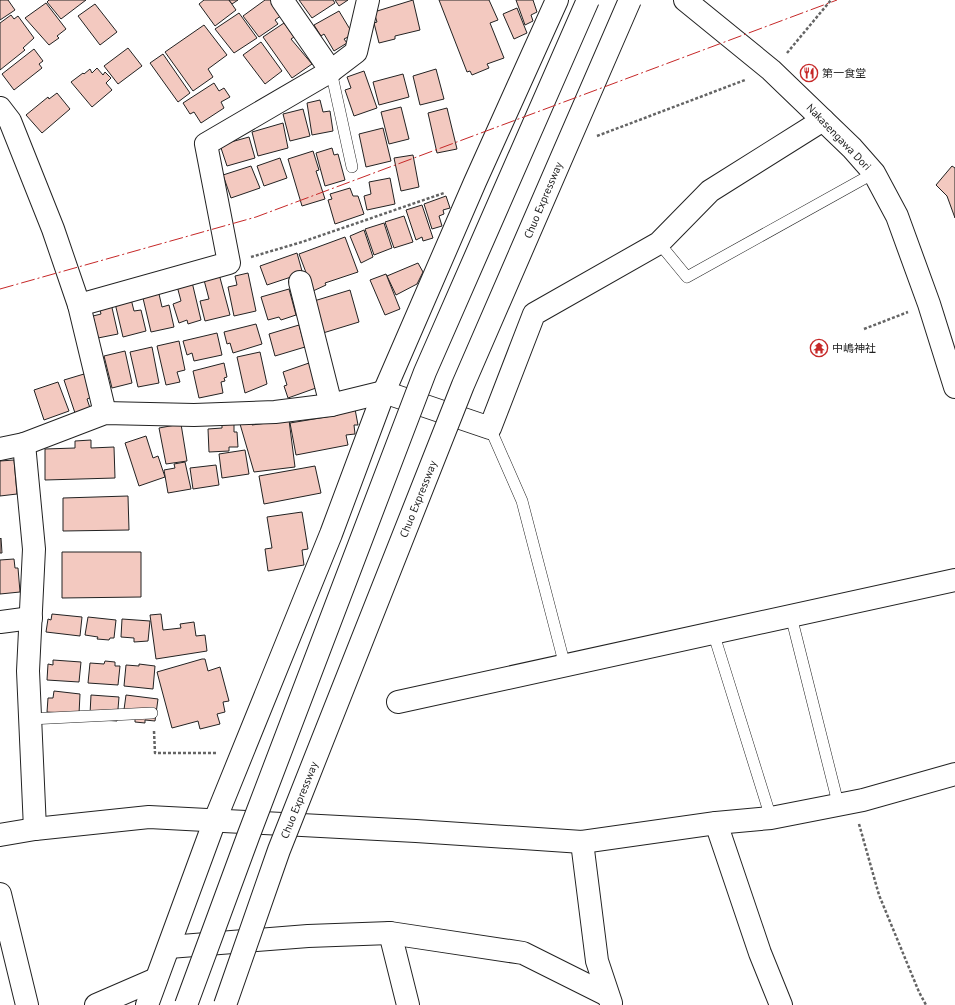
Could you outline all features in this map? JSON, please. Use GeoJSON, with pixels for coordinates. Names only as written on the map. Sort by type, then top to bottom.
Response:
{"type":"FeatureCollection","features":[{"type":"Feature","properties":{"kind":"main road"},"geometry":{"type":"LineString","coordinates":[[282,0],[331,71]]}},
{"type":"Feature","properties":{"kind":"main road"},"geometry":{"type":"LineString","coordinates":[[79,305],[230,263],[206,144],[331,71],[356,52],[368,0]]}},
{"type":"Feature","properties":{"kind":"main road"},"geometry":{"type":"LineString","coordinates":[[147,1005],[215,820],[331,534],[384,392],[475,182],[557,0]]}},
{"type":"Feature","properties":{"kind":"main road"},"geometry":{"type":"LineString","coordinates":[[186,1005],[252,826],[425,372],[588,0]]}},
{"type":"Feature","properties":{"kind":"main road","name":"Chuo Expressway"},"geometry":{"type":"LineString","coordinates":[[225,1005],[279,850],[462,385],[630,0]]}},
{"type":"Feature","properties":{"kind":"main road","name":"Nakasengawa Dori"},"geometry":{"type":"LineString","coordinates":[[685,0],[771,70],[852,148],[874,173],[897,216],[929,304],[955,387]]}},
{"type":"Feature","properties":{"kind":"main road"},"geometry":{"type":"LineString","coordinates":[[0,108],[10,121],[53,230],[79,305],[105,413]]}},
{"type":"Feature","properties":{"kind":"main road"},"geometry":{"type":"LineString","coordinates":[[0,449],[24,444],[105,413],[194,414],[275,412],[331,405],[384,392],[490,428],[534,314],[659,243],[710,191],[823,120]]}},
{"type":"Feature","properties":{"kind":"main road"},"geometry":{"type":"LineString","coordinates":[[300,282],[331,405]]}},
{"type":"Feature","properties":{"kind":"main road"},"geometry":{"type":"LineString","coordinates":[[24,444],[34,549],[28,671],[35,829]]}},
{"type":"Feature","properties":{"kind":"main road"},"geometry":{"type":"LineString","coordinates":[[398,702],[955,580]]}},
{"type":"Feature","properties":{"kind":"main road"},"geometry":{"type":"LineString","coordinates":[[0,622],[31,618]]}},
{"type":"Feature","properties":{"kind":"main road"},"geometry":{"type":"LineString","coordinates":[[0,834],[149,817],[416,831],[582,842],[716,823],[771,818],[845,802],[955,774]]}},
{"type":"Feature","properties":{"kind":"main road"},"geometry":{"type":"LineString","coordinates":[[716,823],[760,954],[781,1005]]}},
{"type":"Feature","properties":{"kind":"main road"},"geometry":{"type":"LineString","coordinates":[[582,842],[597,961],[610,1000]]}},
{"type":"Feature","properties":{"kind":"main road"},"geometry":{"type":"LineString","coordinates":[[0,894],[27,1005]]}},
{"type":"Feature","properties":{"kind":"main road"},"geometry":{"type":"LineString","coordinates":[[169,947],[308,936],[390,933],[523,953],[610,1000]]}},
{"type":"Feature","properties":{"kind":"main road"},"geometry":{"type":"LineString","coordinates":[[390,933],[408,1005]]}},
{"type":"Feature","properties":{"kind":"main road"},"geometry":{"type":"LineString","coordinates":[[96,1005],[156,979]]}},
{"type":"Feature","properties":{"kind":"lane"},"geometry":{"type":"LineString","coordinates":[[331,71],[352,167]]}},
{"type":"Feature","properties":{"kind":"lane"},"geometry":{"type":"LineString","coordinates":[[659,243],[687,276],[874,173]]}},
{"type":"Feature","properties":{"kind":"lane"},"geometry":{"type":"LineString","coordinates":[[490,428],[522,501],[564,666]]}},
{"type":"Feature","properties":{"kind":"lane"},"geometry":{"type":"LineString","coordinates":[[791,616],[845,802]]}},
{"type":"Feature","properties":{"kind":"lane"},"geometry":{"type":"LineString","coordinates":[[713,632],[771,818]]}},
{"type":"Feature","properties":{"kind":"lane"},"geometry":{"type":"LineString","coordinates":[[30,719],[152,713]]}},
{"type":"Feature","properties":{"kind":"path"},"geometry":{"type":"LineString","coordinates":[[771,70],[831,0]]}},
{"type":"Feature","properties":{"kind":"path"},"geometry":{"type":"LineString","coordinates":[[864,329],[929,304]]}},
{"type":"Feature","properties":{"kind":"path"},"geometry":{"type":"LineString","coordinates":[[152,713],[156,753],[242,752]]}},
{"type":"Feature","properties":{"kind":"path"},"geometry":{"type":"LineString","coordinates":[[845,802],[879,895],[919,992],[926,1005]]}},
{"type":"Feature","properties":{"kind":"building"},"geometry":{"type":"Polygon","coordinates":[[[0,0],[8,0],[15,10],[0,20],[0,0]]]}},
{"type":"Feature","properties":{"kind":"building"},"geometry":{"type":"Polygon","coordinates":[[[49,0],[86,0],[61,19],[47,2],[49,0]]]}},
{"type":"Feature","properties":{"kind":"building"},"geometry":{"type":"Polygon","coordinates":[[[204,0],[229,0],[236,10],[215,26],[199,4],[204,0]]]}},
{"type":"Feature","properties":{"kind":"building"},"geometry":{"type":"Polygon","coordinates":[[[229,0],[238,0],[232,4],[229,0]]]}},
{"type":"Feature","properties":{"kind":"building"},"geometry":{"type":"Polygon","coordinates":[[[265,0],[271,0],[282,15],[275,20],[278,24],[259,37],[243,16],[265,0]]]}},
{"type":"Feature","properties":{"kind":"building"},"geometry":{"type":"Polygon","coordinates":[[[299,0],[333,0],[335,3],[312,18],[299,0]]]}},
{"type":"Feature","properties":{"kind":"building"},"geometry":{"type":"Polygon","coordinates":[[[335,0],[348,0],[339,6],[335,0]]]}},
{"type":"Feature","properties":{"kind":"building"},"geometry":{"type":"Polygon","coordinates":[[[413,0],[420,30],[395,36],[395,39],[379,43],[374,23],[377,22],[374,12],[413,0]]]}},
{"type":"Feature","properties":{"kind":"building"},"geometry":{"type":"Polygon","coordinates":[[[439,0],[489,0],[498,20],[490,23],[504,58],[487,64],[489,68],[472,75],[470,71],[467,72],[439,0]]]}},
{"type":"Feature","properties":{"kind":"building"},"geometry":{"type":"Polygon","coordinates":[[[516,0],[533,0],[537,12],[531,15],[533,21],[525,25],[516,0]]]}},
{"type":"Feature","properties":{"kind":"building"},"geometry":{"type":"Polygon","coordinates":[[[46,3],[66,29],[57,36],[59,38],[49,45],[25,18],[46,3]]]}},
{"type":"Feature","properties":{"kind":"building"},"geometry":{"type":"Polygon","coordinates":[[[95,4],[117,32],[100,45],[78,16],[95,4]]]}},
{"type":"Feature","properties":{"kind":"building"},"geometry":{"type":"Polygon","coordinates":[[[517,8],[527,33],[514,39],[503,14],[517,8]]]}},
{"type":"Feature","properties":{"kind":"building"},"geometry":{"type":"Polygon","coordinates":[[[339,11],[351,31],[349,33],[350,36],[344,39],[347,43],[334,51],[324,34],[321,36],[314,25],[339,11]]]}},
{"type":"Feature","properties":{"kind":"building"},"geometry":{"type":"Polygon","coordinates":[[[239,13],[257,38],[234,53],[215,29],[239,13]]]}},
{"type":"Feature","properties":{"kind":"building"},"geometry":{"type":"Polygon","coordinates":[[[11,15],[14,19],[18,16],[34,38],[23,48],[25,50],[0,70],[0,23],[11,15]]]}},
{"type":"Feature","properties":{"kind":"building"},"geometry":{"type":"Polygon","coordinates":[[[284,23],[294,37],[291,39],[312,64],[292,78],[263,37],[284,23]]]}},
{"type":"Feature","properties":{"kind":"building"},"geometry":{"type":"Polygon","coordinates":[[[204,25],[227,55],[208,69],[213,77],[193,91],[165,52],[204,25]]]}},
{"type":"Feature","properties":{"kind":"building"},"geometry":{"type":"Polygon","coordinates":[[[261,42],[282,71],[265,84],[243,55],[261,42]]]}},
{"type":"Feature","properties":{"kind":"building"},"geometry":{"type":"Polygon","coordinates":[[[128,48],[142,66],[118,84],[104,66],[128,48]]]}},
{"type":"Feature","properties":{"kind":"building"},"geometry":{"type":"Polygon","coordinates":[[[34,49],[43,61],[39,64],[42,68],[14,90],[2,74],[34,49]]]}},
{"type":"Feature","properties":{"kind":"building"},"geometry":{"type":"Polygon","coordinates":[[[163,54],[190,93],[178,102],[150,63],[163,54]]]}},
{"type":"Feature","properties":{"kind":"building"},"geometry":{"type":"Polygon","coordinates":[[[97,68],[103,75],[105,72],[111,78],[106,83],[112,90],[92,107],[71,82],[90,69],[92,73],[97,68]]]}},
{"type":"Feature","properties":{"kind":"building"},"geometry":{"type":"Polygon","coordinates":[[[436,69],[444,99],[420,105],[413,76],[436,69]]]}},
{"type":"Feature","properties":{"kind":"building"},"geometry":{"type":"Polygon","coordinates":[[[364,71],[377,108],[354,116],[345,90],[351,88],[347,77],[364,71]]]}},
{"type":"Feature","properties":{"kind":"building"},"geometry":{"type":"Polygon","coordinates":[[[403,74],[409,97],[379,105],[373,82],[403,74]]]}},
{"type":"Feature","properties":{"kind":"building"},"geometry":{"type":"Polygon","coordinates":[[[214,83],[219,91],[224,88],[230,97],[221,102],[224,108],[201,123],[194,112],[190,114],[183,103],[214,83]]]}},
{"type":"Feature","properties":{"kind":"building"},"geometry":{"type":"Polygon","coordinates":[[[57,93],[70,109],[42,133],[26,115],[48,97],[49,99],[57,93]]]}},
{"type":"Feature","properties":{"kind":"building"},"geometry":{"type":"Polygon","coordinates":[[[320,100],[323,112],[330,111],[333,131],[312,135],[307,103],[320,100]]]}},
{"type":"Feature","properties":{"kind":"building"},"geometry":{"type":"Polygon","coordinates":[[[401,107],[409,139],[389,144],[381,112],[401,107]]]}},
{"type":"Feature","properties":{"kind":"building"},"geometry":{"type":"Polygon","coordinates":[[[447,108],[457,149],[437,153],[428,113],[447,108]]]}},
{"type":"Feature","properties":{"kind":"building"},"geometry":{"type":"Polygon","coordinates":[[[303,109],[310,136],[290,141],[283,114],[303,109]]]}},
{"type":"Feature","properties":{"kind":"building"},"geometry":{"type":"Polygon","coordinates":[[[283,123],[288,148],[258,156],[252,132],[283,123]]]}},
{"type":"Feature","properties":{"kind":"building"},"geometry":{"type":"Polygon","coordinates":[[[383,128],[391,161],[366,167],[359,134],[383,128]]]}},
{"type":"Feature","properties":{"kind":"building"},"geometry":{"type":"Polygon","coordinates":[[[249,137],[255,158],[227,166],[220,145],[249,137]]]}},
{"type":"Feature","properties":{"kind":"building"},"geometry":{"type":"Polygon","coordinates":[[[332,148],[334,155],[338,154],[345,180],[325,186],[316,153],[332,148]]]}},
{"type":"Feature","properties":{"kind":"building"},"geometry":{"type":"Polygon","coordinates":[[[313,151],[319,170],[316,171],[325,199],[302,206],[288,159],[313,151]]]}},
{"type":"Feature","properties":{"kind":"building"},"geometry":{"type":"Polygon","coordinates":[[[413,155],[419,187],[401,191],[394,158],[413,155]]]}},
{"type":"Feature","properties":{"kind":"building"},"geometry":{"type":"Polygon","coordinates":[[[280,158],[287,178],[264,186],[257,166],[280,158]]]}},
{"type":"Feature","properties":{"kind":"building"},"geometry":{"type":"Polygon","coordinates":[[[251,166],[260,188],[231,198],[223,175],[251,166]]]}},
{"type":"Feature","properties":{"kind":"building"},"geometry":{"type":"Polygon","coordinates":[[[952,166],[955,168],[955,218],[947,196],[936,185],[952,166]]]}},
{"type":"Feature","properties":{"kind":"building"},"geometry":{"type":"Polygon","coordinates":[[[390,178],[395,204],[367,210],[364,196],[371,194],[369,182],[390,178]]]}},
{"type":"Feature","properties":{"kind":"building"},"geometry":{"type":"Polygon","coordinates":[[[350,188],[353,196],[358,196],[364,214],[335,224],[328,200],[332,199],[330,194],[350,188]]]}},
{"type":"Feature","properties":{"kind":"building"},"geometry":{"type":"Polygon","coordinates":[[[446,196],[450,208],[443,210],[444,214],[439,216],[442,226],[432,229],[424,204],[446,196]]]}},
{"type":"Feature","properties":{"kind":"building"},"geometry":{"type":"Polygon","coordinates":[[[422,205],[433,238],[423,241],[422,237],[416,240],[406,210],[422,205]]]}},
{"type":"Feature","properties":{"kind":"building"},"geometry":{"type":"Polygon","coordinates":[[[404,216],[413,242],[394,248],[385,222],[404,216]]]}},
{"type":"Feature","properties":{"kind":"building"},"geometry":{"type":"Polygon","coordinates":[[[384,223],[392,248],[374,255],[365,229],[384,223]]]}},
{"type":"Feature","properties":{"kind":"building"},"geometry":{"type":"Polygon","coordinates":[[[364,230],[373,257],[361,263],[350,236],[364,230]]]}},
{"type":"Feature","properties":{"kind":"building"},"geometry":{"type":"Polygon","coordinates":[[[345,237],[358,272],[325,283],[326,285],[313,291],[299,254],[345,237]]]}},
{"type":"Feature","properties":{"kind":"building"},"geometry":{"type":"Polygon","coordinates":[[[297,253],[302,271],[296,273],[297,275],[267,285],[260,266],[297,253]]]}},
{"type":"Feature","properties":{"kind":"building"},"geometry":{"type":"Polygon","coordinates":[[[418,263],[423,272],[417,284],[396,295],[387,276],[418,263]]]}},
{"type":"Feature","properties":{"kind":"building"},"geometry":{"type":"Polygon","coordinates":[[[248,273],[256,311],[234,316],[228,287],[237,285],[235,276],[248,273]]]}},
{"type":"Feature","properties":{"kind":"building"},"geometry":{"type":"Polygon","coordinates":[[[219,274],[230,315],[205,321],[200,301],[209,299],[204,280],[219,274]]]}},
{"type":"Feature","properties":{"kind":"building"},"geometry":{"type":"Polygon","coordinates":[[[386,274],[400,309],[385,315],[370,280],[386,274]]]}},
{"type":"Feature","properties":{"kind":"building"},"geometry":{"type":"Polygon","coordinates":[[[192,282],[201,320],[188,324],[187,320],[179,323],[173,304],[181,301],[177,286],[192,282]]]}},
{"type":"Feature","properties":{"kind":"building"},"geometry":{"type":"Polygon","coordinates":[[[289,289],[296,315],[281,320],[279,317],[268,320],[261,297],[289,289]]]}},
{"type":"Feature","properties":{"kind":"building"},"geometry":{"type":"Polygon","coordinates":[[[350,290],[359,322],[323,333],[314,301],[350,290]]]}},
{"type":"Feature","properties":{"kind":"building"},"geometry":{"type":"Polygon","coordinates":[[[142,294],[159,294],[162,307],[169,305],[174,327],[151,332],[142,294]]]}},
{"type":"Feature","properties":{"kind":"building"},"geometry":{"type":"Polygon","coordinates":[[[110,299],[118,334],[98,338],[93,316],[101,314],[98,302],[110,299]]]}},
{"type":"Feature","properties":{"kind":"building"},"geometry":{"type":"Polygon","coordinates":[[[114,299],[131,299],[134,311],[141,310],[146,331],[123,337],[114,299]]]}},
{"type":"Feature","properties":{"kind":"building"},"geometry":{"type":"Polygon","coordinates":[[[256,324],[262,344],[233,353],[230,343],[227,344],[224,332],[256,324]]]}},
{"type":"Feature","properties":{"kind":"building"},"geometry":{"type":"Polygon","coordinates":[[[299,325],[305,347],[275,356],[269,334],[299,325]]]}},
{"type":"Feature","properties":{"kind":"building"},"geometry":{"type":"Polygon","coordinates":[[[217,333],[222,355],[194,361],[192,353],[187,355],[183,341],[217,333]]]}},
{"type":"Feature","properties":{"kind":"building"},"geometry":{"type":"Polygon","coordinates":[[[179,341],[185,370],[177,372],[180,382],[166,385],[157,346],[179,341]]]}},
{"type":"Feature","properties":{"kind":"building"},"geometry":{"type":"Polygon","coordinates":[[[152,347],[159,383],[138,387],[130,352],[152,347]]]}},
{"type":"Feature","properties":{"kind":"building"},"geometry":{"type":"Polygon","coordinates":[[[125,351],[132,383],[112,388],[104,356],[125,351]]]}},
{"type":"Feature","properties":{"kind":"building"},"geometry":{"type":"Polygon","coordinates":[[[260,352],[267,384],[245,393],[237,357],[260,352]]]}},
{"type":"Feature","properties":{"kind":"building"},"geometry":{"type":"Polygon","coordinates":[[[224,363],[227,377],[224,378],[225,381],[221,382],[223,393],[199,398],[193,371],[224,363]]]}},
{"type":"Feature","properties":{"kind":"building"},"geometry":{"type":"Polygon","coordinates":[[[309,363],[316,388],[288,398],[284,386],[287,385],[283,372],[309,363]]]}},
{"type":"Feature","properties":{"kind":"building"},"geometry":{"type":"Polygon","coordinates":[[[84,374],[92,397],[87,399],[90,408],[75,413],[64,380],[84,374]]]}},
{"type":"Feature","properties":{"kind":"building"},"geometry":{"type":"Polygon","coordinates":[[[58,382],[69,411],[44,420],[34,390],[58,382]]]}},
{"type":"Feature","properties":{"kind":"building"},"geometry":{"type":"Polygon","coordinates":[[[355,409],[358,425],[354,425],[355,434],[346,435],[348,445],[296,455],[290,423],[338,415],[338,412],[355,409]]]}},
{"type":"Feature","properties":{"kind":"building"},"geometry":{"type":"Polygon","coordinates":[[[289,420],[295,467],[254,472],[240,424],[252,422],[252,425],[289,420]]]}},
{"type":"Feature","properties":{"kind":"building"},"geometry":{"type":"Polygon","coordinates":[[[181,424],[187,461],[166,464],[159,428],[181,424]]]}},
{"type":"Feature","properties":{"kind":"building"},"geometry":{"type":"Polygon","coordinates":[[[234,424],[234,432],[237,432],[238,447],[229,447],[229,451],[209,452],[208,429],[222,428],[222,425],[234,424]]]}},
{"type":"Feature","properties":{"kind":"building"},"geometry":{"type":"Polygon","coordinates":[[[146,436],[153,458],[158,456],[165,477],[139,486],[125,443],[146,436]]]}},
{"type":"Feature","properties":{"kind":"building"},"geometry":{"type":"Polygon","coordinates":[[[91,440],[91,448],[114,447],[115,478],[45,480],[45,449],[75,448],[75,441],[91,440]]]}},
{"type":"Feature","properties":{"kind":"building"},"geometry":{"type":"Polygon","coordinates":[[[245,450],[249,474],[222,478],[219,454],[245,450]]]}},
{"type":"Feature","properties":{"kind":"building"},"geometry":{"type":"Polygon","coordinates":[[[14,460],[17,494],[0,496],[0,461],[14,460]]]}},
{"type":"Feature","properties":{"kind":"building"},"geometry":{"type":"Polygon","coordinates":[[[185,462],[191,489],[168,493],[164,470],[175,468],[174,464],[185,462]]]}},
{"type":"Feature","properties":{"kind":"building"},"geometry":{"type":"Polygon","coordinates":[[[216,465],[219,485],[193,489],[190,468],[216,465]]]}},
{"type":"Feature","properties":{"kind":"building"},"geometry":{"type":"Polygon","coordinates":[[[315,466],[321,493],[264,504],[259,476],[315,466]]]}},
{"type":"Feature","properties":{"kind":"building"},"geometry":{"type":"Polygon","coordinates":[[[128,496],[129,530],[63,531],[63,498],[128,496]]]}},
{"type":"Feature","properties":{"kind":"building"},"geometry":{"type":"Polygon","coordinates":[[[302,512],[308,549],[302,550],[304,565],[268,571],[265,549],[272,548],[267,517],[302,512]]]}},
{"type":"Feature","properties":{"kind":"building"},"geometry":{"type":"Polygon","coordinates":[[[1,538],[2,553],[0,553],[0,539],[1,538]]]}},
{"type":"Feature","properties":{"kind":"building"},"geometry":{"type":"Polygon","coordinates":[[[62,552],[141,552],[141,597],[62,598],[62,552]]]}},
{"type":"Feature","properties":{"kind":"building"},"geometry":{"type":"Polygon","coordinates":[[[14,559],[15,568],[18,568],[20,592],[0,594],[0,560],[14,559]]]}},
{"type":"Feature","properties":{"kind":"building"},"geometry":{"type":"Polygon","coordinates":[[[52,614],[82,617],[80,636],[46,632],[48,619],[51,620],[52,614]]]}},
{"type":"Feature","properties":{"kind":"building"},"geometry":{"type":"Polygon","coordinates":[[[161,614],[163,630],[181,628],[180,624],[194,622],[196,636],[205,635],[207,651],[156,659],[150,615],[161,614]]]}},
{"type":"Feature","properties":{"kind":"building"},"geometry":{"type":"Polygon","coordinates":[[[88,617],[116,620],[114,638],[110,638],[109,640],[97,639],[98,637],[85,635],[88,617]]]}},
{"type":"Feature","properties":{"kind":"building"},"geometry":{"type":"Polygon","coordinates":[[[122,619],[150,621],[148,641],[134,642],[134,638],[121,637],[122,619]]]}},
{"type":"Feature","properties":{"kind":"building"},"geometry":{"type":"Polygon","coordinates":[[[205,659],[208,671],[220,667],[229,701],[223,702],[225,712],[217,714],[220,724],[200,729],[198,721],[172,728],[157,672],[205,659]]]}},
{"type":"Feature","properties":{"kind":"building"},"geometry":{"type":"Polygon","coordinates":[[[53,660],[81,662],[79,682],[47,680],[48,664],[53,665],[53,660]]]}},
{"type":"Feature","properties":{"kind":"building"},"geometry":{"type":"Polygon","coordinates":[[[105,661],[115,662],[115,666],[120,666],[118,685],[88,683],[90,663],[104,664],[105,661]]]}},
{"type":"Feature","properties":{"kind":"building"},"geometry":{"type":"Polygon","coordinates":[[[139,664],[155,666],[153,689],[124,686],[126,665],[139,666],[139,664]]]}},
{"type":"Feature","properties":{"kind":"building"},"geometry":{"type":"Polygon","coordinates":[[[54,691],[80,694],[79,714],[47,712],[48,698],[53,698],[54,691]]]}},
{"type":"Feature","properties":{"kind":"building"},"geometry":{"type":"Polygon","coordinates":[[[91,695],[119,697],[117,721],[101,720],[90,714],[91,695]]]}},
{"type":"Feature","properties":{"kind":"building"},"geometry":{"type":"Polygon","coordinates":[[[126,695],[158,699],[155,721],[145,720],[145,723],[135,722],[135,718],[123,717],[126,695]]]}},
{"type":"Feature","properties":{"kind":"power"},"geometry":{"type":"LineString","coordinates":[[0,289],[256,217],[837,0]]}},
{"type":"Feature","properties":{"kind":"place","name":"第一食堂"},"geometry":{"type":"Point","coordinates":[809,73]}},
{"type":"Feature","properties":{"kind":"place","name":"中嶋神社"},"geometry":{"type":"Point","coordinates":[819,348]}}]}
